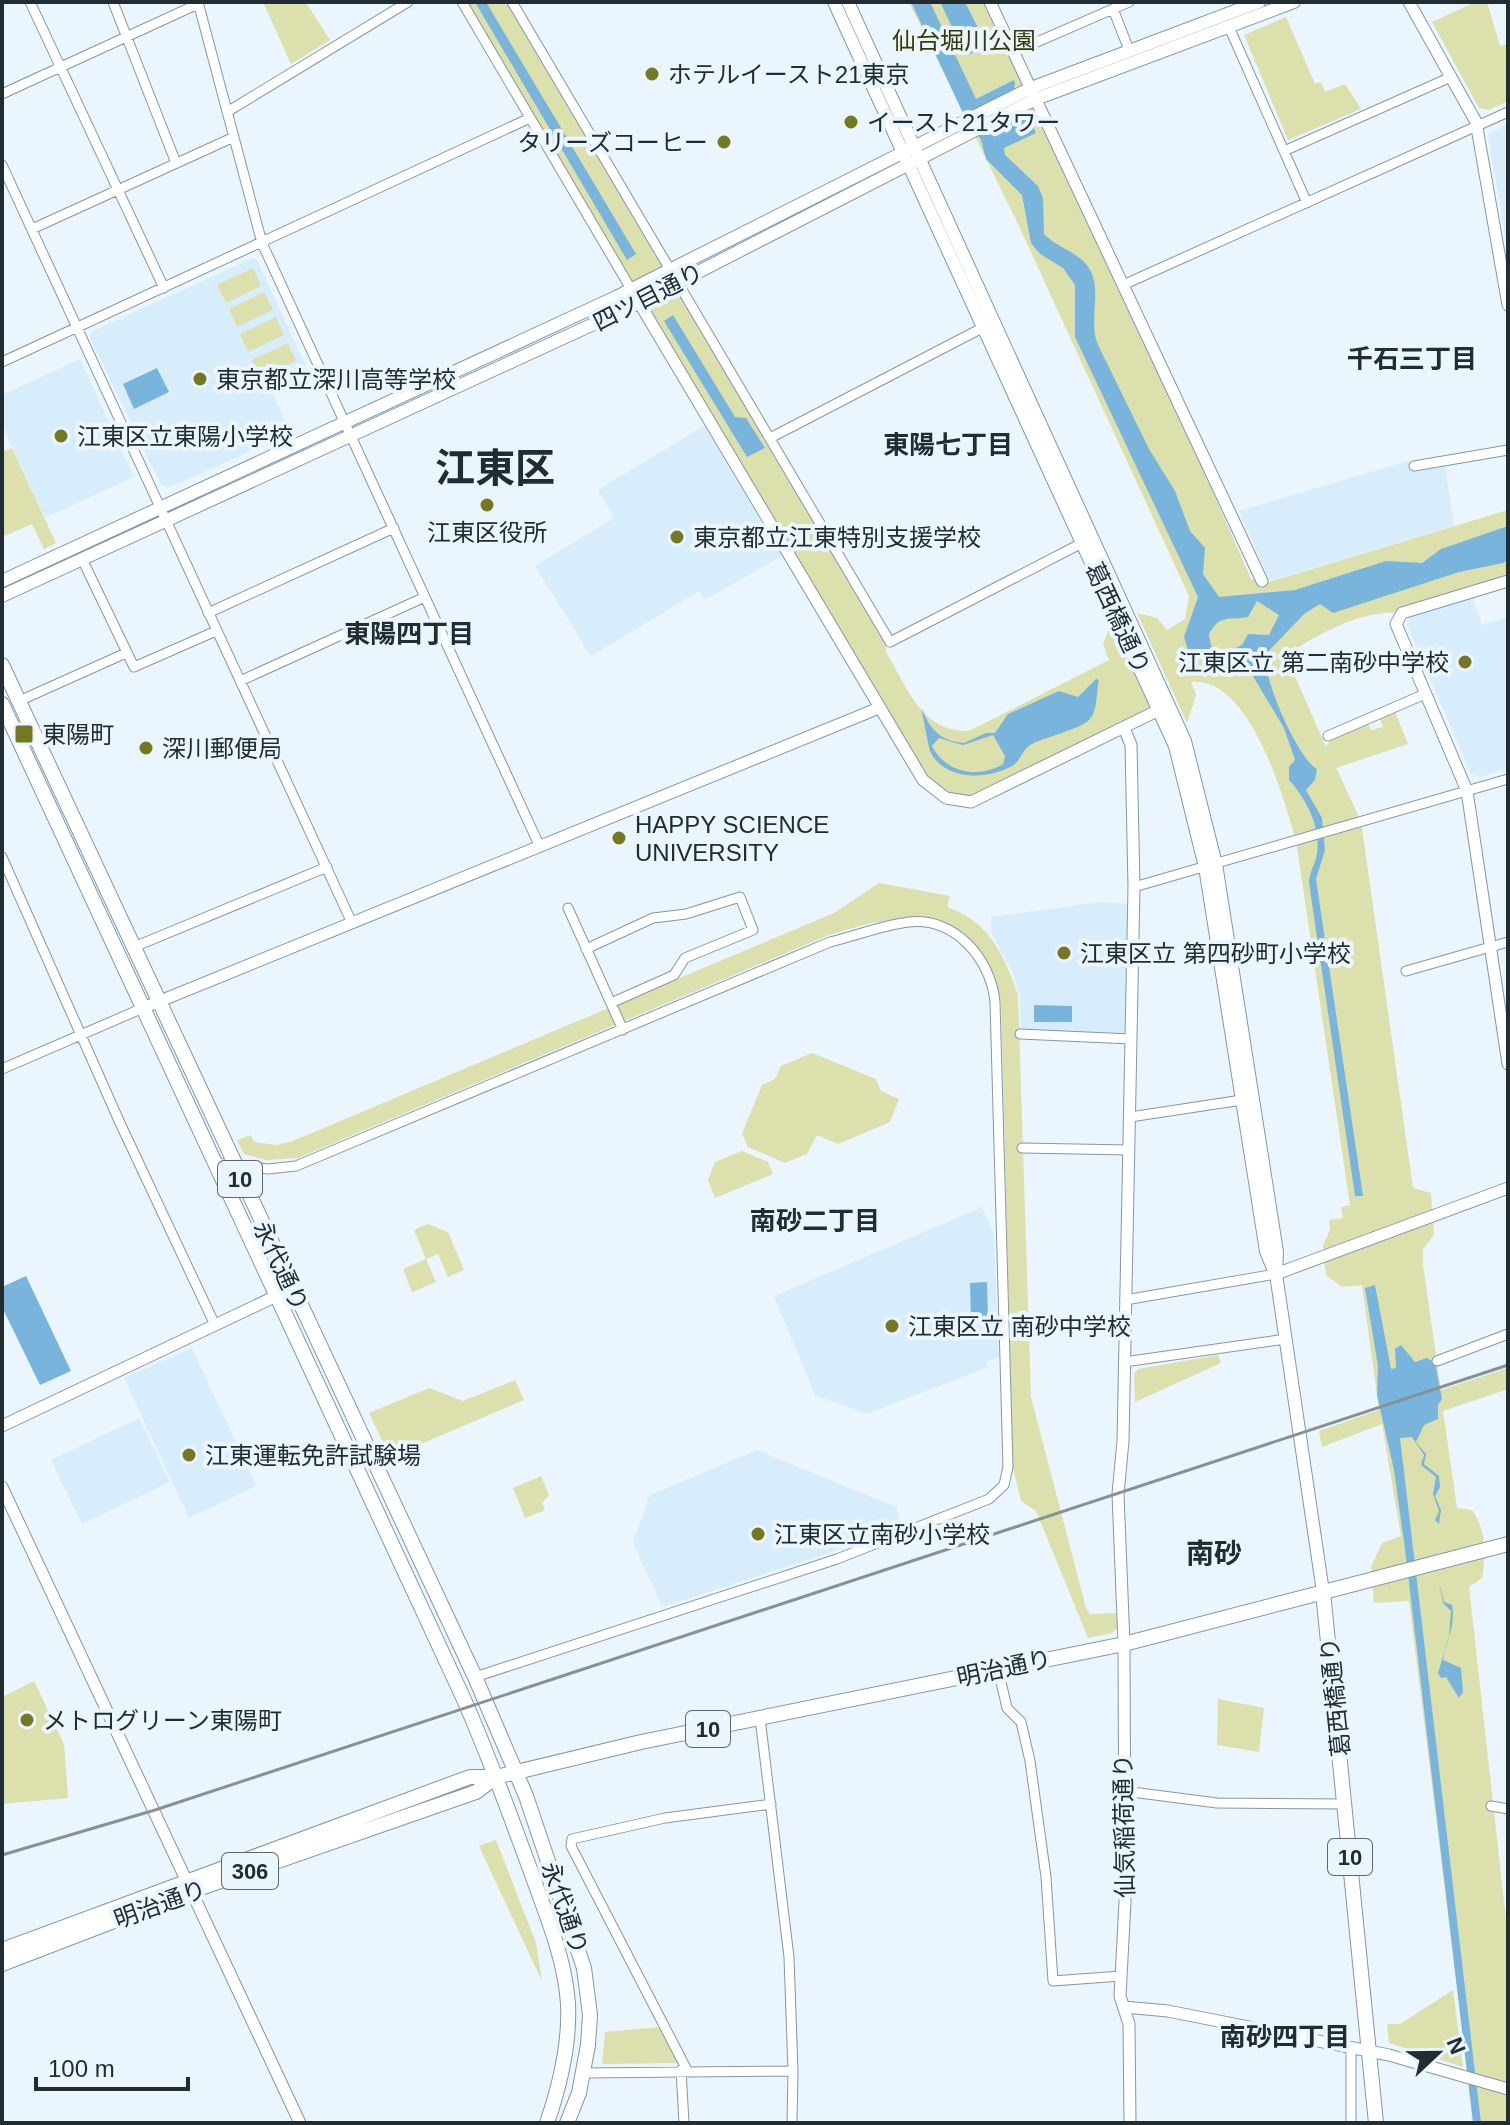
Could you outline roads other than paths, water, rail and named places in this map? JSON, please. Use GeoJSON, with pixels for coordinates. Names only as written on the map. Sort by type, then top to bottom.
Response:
{"type":"FeatureCollection","features":[{"type":"Feature","properties":{"kind":"main road","name":"葛西橋通り"},"geometry":{"type":"LineString","coordinates":[[834,2],[984,327],[1088,540]]}},
{"type":"Feature","properties":{"kind":"main road","name":"葛西橋通り"},"geometry":{"type":"LineString","coordinates":[[848,2],[921,159],[1088,540],[1165,708],[1185,741],[1211,865],[1277,1252],[1276,1274],[1323,1592],[1376,2123]]}},
{"type":"Feature","properties":{"kind":"main road","name":"四ツ目通り"},"geometry":{"type":"LineString","coordinates":[[2,581],[633,288],[673,276],[908,166],[969,127],[1030,95],[1129,50],[1259,2]]}},
{"type":"Feature","properties":{"kind":"main road","name":"四ツ目通り"},"geometry":{"type":"LineString","coordinates":[[1030,95],[1294,2]]}},
{"type":"Feature","properties":{"kind":"main road","name":"四ツ目通り"},"geometry":{"type":"LineString","coordinates":[[2,596],[641,301],[673,276],[902,152],[969,127]]}},
{"type":"Feature","properties":{"kind":"main road","name":"永代通り"},"geometry":{"type":"LineString","coordinates":[[2,665],[233,1165],[475,1677],[515,1771],[584,1968],[590,2015],[583,2073],[567,2123]]}},
{"type":"Feature","properties":{"kind":"main road","name":"永代通り"},"geometry":{"type":"LineString","coordinates":[[2,704],[461,1693],[496,1777],[549,1922],[565,1979],[568,2024],[565,2052],[547,2123]]}},
{"type":"Feature","properties":{"kind":"main road","name":"葛西橋通り"},"geometry":{"type":"LineString","coordinates":[[1211,865],[1266,1254],[1276,1274]]}},
{"type":"Feature","properties":{"kind":"main road","name":"明治通り"},"geometry":{"type":"LineString","coordinates":[[2,1950],[476,1792],[496,1777],[515,1771],[1124,1644],[1504,1545]]}},
{"type":"Feature","properties":{"kind":"main road","name":"明治通り"},"geometry":{"type":"LineString","coordinates":[[2,1964],[190,1885]]}},
{"type":"Feature","properties":{"kind":"street"},"geometry":{"type":"LineString","coordinates":[[30,2],[164,288]]}},
{"type":"Feature","properties":{"kind":"street"},"geometry":{"type":"LineString","coordinates":[[113,2],[176,163]]}},
{"type":"Feature","properties":{"kind":"street"},"geometry":{"type":"LineString","coordinates":[[227,112],[408,2]]}},
{"type":"Feature","properties":{"kind":"street"},"geometry":{"type":"LineString","coordinates":[[462,2],[923,780],[946,798],[961,802],[979,799],[1165,708]]}},
{"type":"Feature","properties":{"kind":"street"},"geometry":{"type":"LineString","coordinates":[[512,2],[772,437],[890,642],[1088,540]]}},
{"type":"Feature","properties":{"kind":"street"},"geometry":{"type":"LineString","coordinates":[[990,2],[1030,95],[1262,581]]}},
{"type":"Feature","properties":{"kind":"street"},"geometry":{"type":"LineString","coordinates":[[1014,52],[1129,2]]}},
{"type":"Feature","properties":{"kind":"street"},"geometry":{"type":"LineString","coordinates":[[1409,2],[1477,126],[1507,298]]}},
{"type":"Feature","properties":{"kind":"street"},"geometry":{"type":"LineString","coordinates":[[2,94],[198,3],[262,243],[540,847]]}},
{"type":"Feature","properties":{"kind":"street"},"geometry":{"type":"LineString","coordinates":[[1113,9],[1129,50]]}},
{"type":"Feature","properties":{"kind":"street"},"geometry":{"type":"LineString","coordinates":[[1229,27],[1307,203]]}},
{"type":"Feature","properties":{"kind":"street"},"geometry":{"type":"LineString","coordinates":[[1284,151],[1451,77]]}},
{"type":"Feature","properties":{"kind":"street"},"geometry":{"type":"LineString","coordinates":[[1123,285],[1508,112]]}},
{"type":"Feature","properties":{"kind":"street"},"geometry":{"type":"LineString","coordinates":[[2,362],[530,118]]}},
{"type":"Feature","properties":{"kind":"street"},"geometry":{"type":"LineString","coordinates":[[32,229],[234,137]]}},
{"type":"Feature","properties":{"kind":"street"},"geometry":{"type":"LineString","coordinates":[[2,165],[352,923]]}},
{"type":"Feature","properties":{"kind":"street"},"geometry":{"type":"LineString","coordinates":[[772,437],[984,327]]}},
{"type":"Feature","properties":{"kind":"street"},"geometry":{"type":"LineString","coordinates":[[1414,466],[1508,450]]}},
{"type":"Feature","properties":{"kind":"street"},"geometry":{"type":"LineString","coordinates":[[208,613],[394,528]]}},
{"type":"Feature","properties":{"kind":"street"},"geometry":{"type":"LineString","coordinates":[[82,559],[134,667],[138,668],[216,631]]}},
{"type":"Feature","properties":{"kind":"street"},"geometry":{"type":"LineString","coordinates":[[1508,581],[1399,615],[1396,624],[1467,791],[1508,1064]]}},
{"type":"Feature","properties":{"kind":"street"},"geometry":{"type":"LineString","coordinates":[[240,681],[425,597]]}},
{"type":"Feature","properties":{"kind":"street"},"geometry":{"type":"LineString","coordinates":[[19,701],[126,653]]}},
{"type":"Feature","properties":{"kind":"street"},"geometry":{"type":"LineString","coordinates":[[1328,736],[1425,694]]}},
{"type":"Feature","properties":{"kind":"street"},"geometry":{"type":"LineString","coordinates":[[2,1069],[143,1008],[879,708]]}},
{"type":"Feature","properties":{"kind":"street","name":"仙気稲荷通り"},"geometry":{"type":"LineString","coordinates":[[1124,728],[1131,745],[1134,887],[1124,1362],[1118,1494],[1124,1644],[1125,1902],[1120,1996],[1130,2032],[1130,2123]]}},
{"type":"Feature","properties":{"kind":"street"},"geometry":{"type":"LineString","coordinates":[[1134,887],[1508,779]]}},
{"type":"Feature","properties":{"kind":"street"},"geometry":{"type":"LineString","coordinates":[[2,857],[215,1325]]}},
{"type":"Feature","properties":{"kind":"street"},"geometry":{"type":"LineString","coordinates":[[134,947],[327,867]]}},
{"type":"Feature","properties":{"kind":"street"},"geometry":{"type":"LineString","coordinates":[[586,949],[653,918],[686,914],[740,897],[753,930],[685,958],[674,975],[611,1003]]}},
{"type":"Feature","properties":{"kind":"street"},"geometry":{"type":"LineString","coordinates":[[568,908],[623,1030]]}},
{"type":"Feature","properties":{"kind":"street"},"geometry":{"type":"LineString","coordinates":[[215,1163],[268,1169],[296,1166],[830,942],[897,925],[925,923],[954,933],[970,945],[989,972],[995,1002],[1008,1408],[1008,1467],[1004,1485],[989,1499],[837,1559],[475,1677]]}},
{"type":"Feature","properties":{"kind":"street"},"geometry":{"type":"LineString","coordinates":[[1406,971],[1508,942]]}},
{"type":"Feature","properties":{"kind":"street"},"geometry":{"type":"LineString","coordinates":[[1020,1034],[1131,1039]]}},
{"type":"Feature","properties":{"kind":"street"},"geometry":{"type":"LineString","coordinates":[[1130,1117],[1242,1100]]}},
{"type":"Feature","properties":{"kind":"street"},"geometry":{"type":"LineString","coordinates":[[1022,1148],[1129,1150]]}},
{"type":"Feature","properties":{"kind":"street"},"geometry":{"type":"LineString","coordinates":[[1125,1300],[1276,1274],[1508,1188]]}},
{"type":"Feature","properties":{"kind":"street"},"geometry":{"type":"LineString","coordinates":[[2,1426],[291,1289]]}},
{"type":"Feature","properties":{"kind":"street"},"geometry":{"type":"LineString","coordinates":[[1437,1361],[1508,1334]]}},
{"type":"Feature","properties":{"kind":"street"},"geometry":{"type":"LineString","coordinates":[[1124,1362],[1286,1339]]}},
{"type":"Feature","properties":{"kind":"street"},"geometry":{"type":"LineString","coordinates":[[2,1487],[300,2123]]}},
{"type":"Feature","properties":{"kind":"street"},"geometry":{"type":"LineString","coordinates":[[998,1669],[1007,1708],[1021,1722],[1030,1761],[1046,1877],[1053,1981],[1121,1976]]}},
{"type":"Feature","properties":{"kind":"street"},"geometry":{"type":"LineString","coordinates":[[760,1718],[789,1957],[792,2123]]}},
{"type":"Feature","properties":{"kind":"street"},"geometry":{"type":"LineString","coordinates":[[1124,1791],[1217,1803],[1345,1804]]}},
{"type":"Feature","properties":{"kind":"street"},"geometry":{"type":"LineString","coordinates":[[684,2123],[684,2070],[571,1846],[572,1839],[665,1818],[771,1804]]}},
{"type":"Feature","properties":{"kind":"street"},"geometry":{"type":"LineString","coordinates":[[1491,1806],[1508,1809]]}},
{"type":"Feature","properties":{"kind":"street"},"geometry":{"type":"LineString","coordinates":[[1124,2007],[1168,2011],[1351,2048],[1508,2089]]}},
{"type":"Feature","properties":{"kind":"street"},"geometry":{"type":"LineString","coordinates":[[1351,2048],[1351,2123]]}},
{"type":"Feature","properties":{"kind":"street"},"geometry":{"type":"LineString","coordinates":[[583,2073],[793,2071]]}},
{"type":"Feature","properties":{"kind":"water"},"geometry":{"type":"Polygon","coordinates":[[[475,2],[486,2],[636,254],[627,260],[475,2]]]}},
{"type":"Feature","properties":{"kind":"water"},"geometry":{"type":"Polygon","coordinates":[[[911,2],[930,2],[976,99],[1014,80],[1014,87],[1036,133],[1004,148],[1005,155],[1038,186],[1043,198],[1044,234],[1082,260],[1092,273],[1098,345],[1149,449],[1175,491],[1190,531],[1205,548],[1203,574],[1219,597],[1295,590],[1386,561],[1422,563],[1441,549],[1508,526],[1508,560],[1503,563],[1459,572],[1333,613],[1320,604],[1304,614],[1266,654],[1266,666],[1276,700],[1292,736],[1317,769],[1315,780],[1306,790],[1322,818],[1325,850],[1316,879],[1363,1196],[1355,1196],[1309,883],[1317,853],[1317,832],[1306,804],[1289,780],[1289,767],[1295,760],[1284,728],[1247,666],[1209,659],[1188,650],[1184,637],[1198,597],[1075,337],[1075,285],[1063,268],[1040,254],[1031,243],[1022,195],[986,159],[981,140],[962,111],[911,2]],[[1257,601],[1248,617],[1217,623],[1209,634],[1211,646],[1226,653],[1242,645],[1248,634],[1269,635],[1279,615],[1257,601]]]}},
{"type":"Feature","properties":{"kind":"water"},"geometry":{"type":"Polygon","coordinates":[[[940,2],[965,2],[987,46],[966,56],[940,2]]]}},
{"type":"Feature","properties":{"kind":"water"},"geometry":{"type":"Polygon","coordinates":[[[673,315],[735,417],[746,418],[765,448],[747,457],[664,321],[673,315]]]}},
{"type":"Feature","properties":{"kind":"water"},"geometry":{"type":"Polygon","coordinates":[[[157,368],[169,392],[134,409],[123,384],[157,368]]]}},
{"type":"Feature","properties":{"kind":"water"},"geometry":{"type":"Polygon","coordinates":[[[1096,679],[1099,680],[1095,708],[1088,721],[1032,744],[1015,764],[1002,771],[979,775],[956,773],[945,768],[930,751],[922,709],[937,733],[948,740],[964,743],[986,733],[995,733],[1008,714],[1059,691],[1078,697],[1096,679]],[[993,735],[963,745],[939,738],[932,746],[945,762],[963,771],[993,769],[1003,764],[1005,756],[993,735]]]}},
{"type":"Feature","properties":{"kind":"water"},"geometry":{"type":"Polygon","coordinates":[[[1034,1005],[1072,1006],[1072,1022],[1034,1022],[1034,1005]]]}},
{"type":"Feature","properties":{"kind":"water"},"geometry":{"type":"Polygon","coordinates":[[[26,1276],[71,1371],[40,1385],[2,1307],[2,1287],[26,1276]]]}},
{"type":"Feature","properties":{"kind":"water"},"geometry":{"type":"Polygon","coordinates":[[[987,1282],[988,1320],[971,1320],[970,1283],[987,1282]]]}},
{"type":"Feature","properties":{"kind":"water"},"geometry":{"type":"Polygon","coordinates":[[[1375,1285],[1391,1369],[1396,1368],[1395,1349],[1401,1345],[1415,1362],[1427,1358],[1435,1363],[1442,1399],[1438,1405],[1438,1419],[1424,1425],[1416,1442],[1426,1454],[1424,1464],[1439,1476],[1440,1487],[1435,1496],[1441,1510],[1439,1524],[1435,1520],[1439,1511],[1433,1494],[1436,1477],[1421,1465],[1424,1455],[1412,1437],[1400,1438],[1481,2123],[1473,2123],[1405,1549],[1394,1470],[1377,1395],[1378,1366],[1365,1288],[1375,1285]]]}},
{"type":"Feature","properties":{"kind":"water"},"geometry":{"type":"Polygon","coordinates":[[[1439,1582],[1444,1602],[1452,1605],[1453,1613],[1452,1627],[1443,1660],[1461,1668],[1463,1692],[1459,1698],[1446,1677],[1441,1678],[1438,1673],[1449,1636],[1451,1611],[1443,1603],[1439,1582]]]}},
{"type":"Feature","properties":{"kind":"railway"},"geometry":{"type":"LineString","coordinates":[[2,1855],[155,1810],[1508,1365]]}},
{"type":"Feature","properties":{"kind":"place","name":"ホテルイースト21東京"},"geometry":{"type":"Point","coordinates":[652,74]}},
{"type":"Feature","properties":{"kind":"place","name":"イースト21タワー"},"geometry":{"type":"Point","coordinates":[851,122]}},
{"type":"Feature","properties":{"kind":"place","name":"タリーズコーヒー"},"geometry":{"type":"Point","coordinates":[724,142]}},
{"type":"Feature","properties":{"kind":"place","name":"東京都立深川高等学校"},"geometry":{"type":"Point","coordinates":[200,379]}},
{"type":"Feature","properties":{"kind":"place","name":"江東区立東陽小学校"},"geometry":{"type":"Point","coordinates":[61,436]}},
{"type":"Feature","properties":{"kind":"place","name":"江東区役所"},"geometry":{"type":"Point","coordinates":[487,505]}},
{"type":"Feature","properties":{"kind":"place","name":"東京都立江東特別支援学校"},"geometry":{"type":"Point","coordinates":[677,537]}},
{"type":"Feature","properties":{"kind":"place","name":"江東区立 第二南砂中学校"},"geometry":{"type":"Point","coordinates":[1465,662]}},
{"type":"Feature","properties":{"kind":"place","name":"東陽町"},"geometry":{"type":"Point","coordinates":[24,734]}},
{"type":"Feature","properties":{"kind":"place","name":"深川郵便局"},"geometry":{"type":"Point","coordinates":[146,748]}},
{"type":"Feature","properties":{"kind":"place","name":"HAPPY SCIENCE UNIVERSITY"},"geometry":{"type":"Point","coordinates":[619,838]}},
{"type":"Feature","properties":{"kind":"place","name":"江東区立 第四砂町小学校"},"geometry":{"type":"Point","coordinates":[1064,953]}},
{"type":"Feature","properties":{"kind":"place","name":"江東区立 南砂中学校"},"geometry":{"type":"Point","coordinates":[892,1326]}},
{"type":"Feature","properties":{"kind":"place","name":"江東運転免許試験場"},"geometry":{"type":"Point","coordinates":[189,1455]}},
{"type":"Feature","properties":{"kind":"place","name":"江東区立南砂小学校"},"geometry":{"type":"Point","coordinates":[758,1534]}},
{"type":"Feature","properties":{"kind":"place","name":"メトログリーン東陽町"},"geometry":{"type":"Point","coordinates":[27,1720]}},
{"type":"Feature","properties":{"kind":"district","name":"千石三丁目"},"geometry":{"type":"Point","coordinates":[1412,359]}},
{"type":"Feature","properties":{"kind":"district","name":"東陽七丁目"},"geometry":{"type":"Point","coordinates":[948,445]}},
{"type":"Feature","properties":{"kind":"district","name":"江東区"},"geometry":{"type":"Point","coordinates":[495,468]}},
{"type":"Feature","properties":{"kind":"district","name":"東陽四丁目"},"geometry":{"type":"Point","coordinates":[409,634]}},
{"type":"Feature","properties":{"kind":"district","name":"南砂二丁目"},"geometry":{"type":"Point","coordinates":[815,1221]}},
{"type":"Feature","properties":{"kind":"district","name":"南砂"},"geometry":{"type":"Point","coordinates":[1214,1553]}},
{"type":"Feature","properties":{"kind":"district","name":"南砂四丁目"},"geometry":{"type":"Point","coordinates":[1285,2037]}},
{"type":"Feature","properties":{"kind":"park label","name":"仙台堀川公園"},"geometry":{"type":"Point","coordinates":[964,40]}}]}
